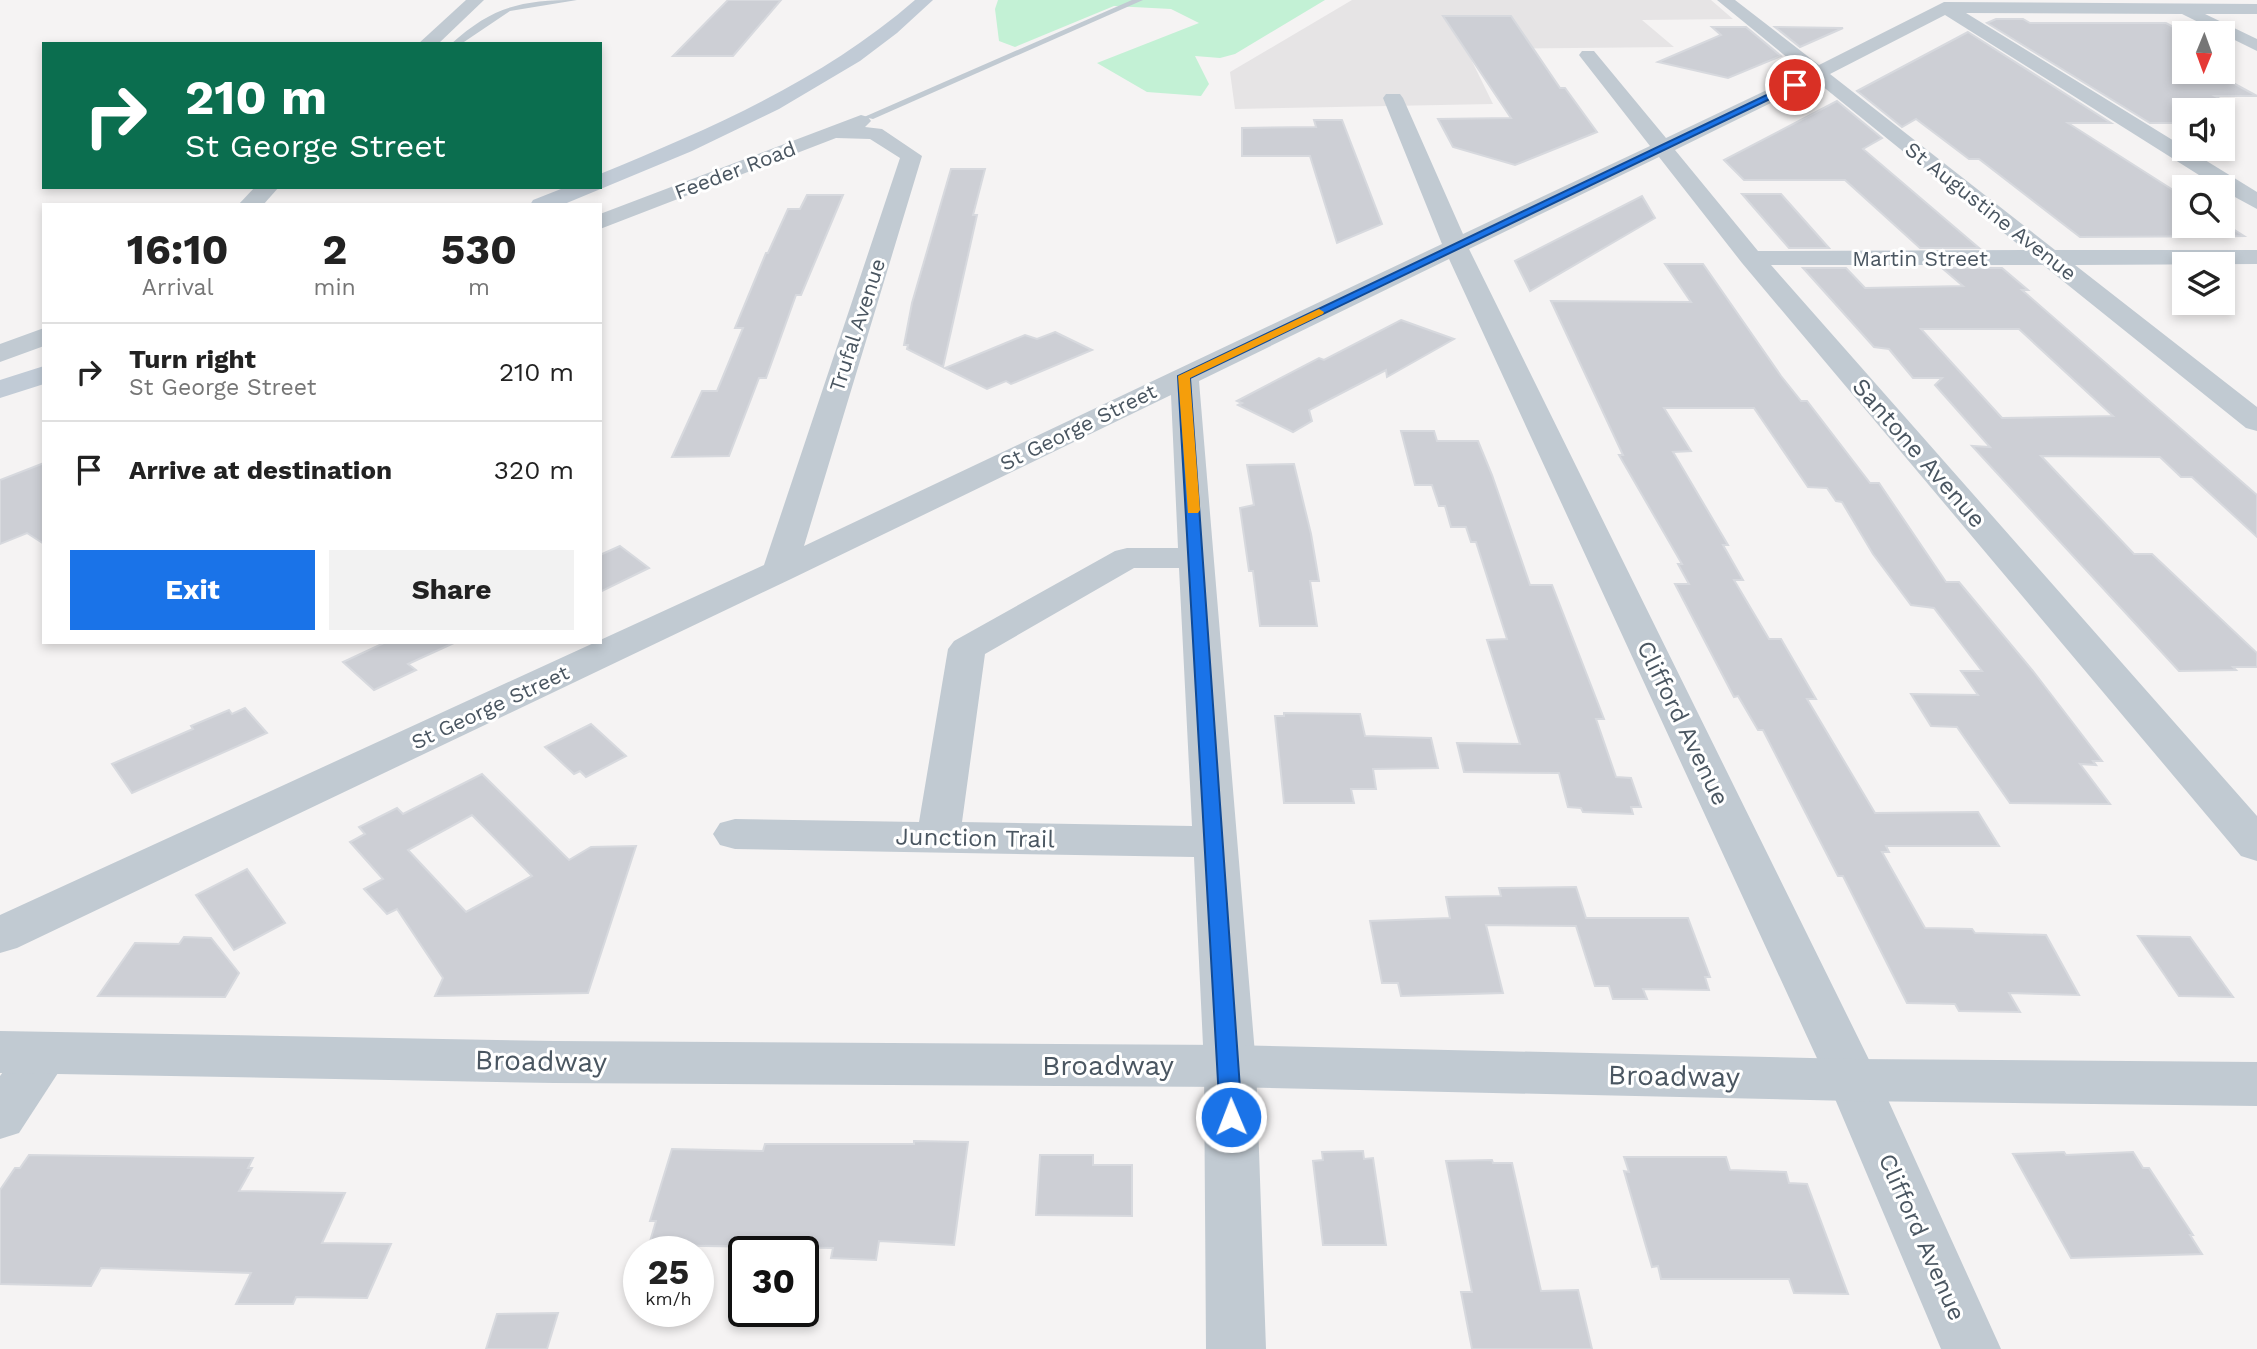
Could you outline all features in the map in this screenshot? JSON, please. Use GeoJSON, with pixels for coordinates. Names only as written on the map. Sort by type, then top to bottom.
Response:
{"type":"FeatureCollection","features":[{"type":"Feature","properties":{"kind":"main road"},"geometry":{"type":"LineString","coordinates":[[602,181],[752,114],[825,74],[883,36],[925,0]]}},
{"type":"Feature","properties":{"kind":"main road"},"geometry":{"type":"LineString","coordinates":[[546,203],[582,189]]}},
{"type":"Feature","properties":{"kind":"main road"},"geometry":{"type":"LineString","coordinates":[[0,389],[42,376]]}},
{"type":"Feature","properties":{"kind":"street"},"geometry":{"type":"LineString","coordinates":[[429,42],[476,0]]}},
{"type":"Feature","properties":{"kind":"street","name":"St Augustine Avenue"},"geometry":{"type":"LineString","coordinates":[[1725,0],[2257,422]]}},
{"type":"Feature","properties":{"kind":"street"},"geometry":{"type":"LineString","coordinates":[[2163,0],[2257,46]]}},
{"type":"Feature","properties":{"kind":"street"},"geometry":{"type":"LineString","coordinates":[[1939,4],[2257,202]]}},
{"type":"Feature","properties":{"kind":"street","name":"St George Street"},"geometry":{"type":"LineString","coordinates":[[0,934],[779,572],[1816,74],[1939,4],[2257,9]]}},
{"type":"Feature","properties":{"kind":"street","name":"Santone Avenue"},"geometry":{"type":"LineString","coordinates":[[1588,55],[1751,258],[2257,845]]}},
{"type":"Feature","properties":{"kind":"street","name":"Clifford Avenue"},"geometry":{"type":"LineString","coordinates":[[1393,98],[1456,247],[1853,1080],[1971,1349]]}},
{"type":"Feature","properties":{"kind":"street","name":"Feeder Road"},"geometry":{"type":"LineString","coordinates":[[602,221],[837,132],[869,117]]}},
{"type":"Feature","properties":{"kind":"street","name":"Trufal Avenue"},"geometry":{"type":"LineString","coordinates":[[779,572],[911,156],[875,133],[837,132]]}},
{"type":"Feature","properties":{"kind":"street"},"geometry":{"type":"LineString","coordinates":[[251,203],[266,189]]}},
{"type":"Feature","properties":{"kind":"street","name":"Martin Street"},"geometry":{"type":"LineString","coordinates":[[1751,258],[2257,257]]}},
{"type":"Feature","properties":{"kind":"street"},"geometry":{"type":"LineString","coordinates":[[0,354],[42,337]]}},
{"type":"Feature","properties":{"kind":"street"},"geometry":{"type":"LineString","coordinates":[[1184,376],[1230,1066],[1236,1349]]}},
{"type":"Feature","properties":{"kind":"street"},"geometry":{"type":"LineString","coordinates":[[938,837],[967,649],[1127,558],[1196,558]]}},
{"type":"Feature","properties":{"kind":"street","name":"Junction Trail"},"geometry":{"type":"LineString","coordinates":[[735,834],[1215,842]]}},
{"type":"Feature","properties":{"kind":"street"},"geometry":{"type":"LineString","coordinates":[[0,1117],[23,1052]]}},
{"type":"Feature","properties":{"kind":"street","name":"Broadway"},"geometry":{"type":"LineString","coordinates":[[23,1052],[554,1062],[1230,1066],[1853,1080],[2257,1084]]}},
{"type":"Feature","properties":{"kind":"lane"},"geometry":{"type":"LineString","coordinates":[[459,42],[507,9],[530,3],[573,0]]}},
{"type":"Feature","properties":{"kind":"lane"},"geometry":{"type":"LineString","coordinates":[[869,117],[1139,0]]}},
{"type":"Feature","properties":{"kind":"shaded area"},"geometry":{"type":"Polygon","coordinates":[[[1352,0],[1711,0],[1733,19],[1642,20],[1674,47],[1466,49],[1493,104],[1235,109],[1230,72],[1352,0]]]}},
{"type":"Feature","properties":{"kind":"green space"},"geometry":{"type":"Polygon","coordinates":[[[998,0],[1325,0],[1235,54],[1220,58],[1195,56],[1209,84],[1201,96],[1147,92],[1097,63],[1199,23],[1171,9],[1114,6],[1015,47],[999,41],[995,9],[998,0]]]}},
{"type":"Feature","properties":{"kind":"building"},"geometry":{"type":"Polygon","coordinates":[[[728,0],[781,0],[733,56],[673,56],[728,0]]]}},
{"type":"Feature","properties":{"kind":"building"},"geometry":{"type":"Polygon","coordinates":[[[1443,16],[1511,16],[1560,88],[1565,88],[1597,132],[1515,165],[1453,147],[1438,119],[1511,118],[1443,16]]]}},
{"type":"Feature","properties":{"kind":"building"},"geometry":{"type":"Polygon","coordinates":[[[1996,19],[2023,19],[2030,23],[2166,23],[2172,26],[2172,84],[2235,84],[2257,96],[2172,98],[2172,123],[2150,123],[1987,23],[1996,19]]]}},
{"type":"Feature","properties":{"kind":"building"},"geometry":{"type":"Polygon","coordinates":[[[1712,27],[1746,27],[1781,56],[1728,78],[1658,62],[1721,35],[1712,27]]]}},
{"type":"Feature","properties":{"kind":"building"},"geometry":{"type":"Polygon","coordinates":[[[1775,27],[1843,28],[1800,47],[1775,27]]]}},
{"type":"Feature","properties":{"kind":"building"},"geometry":{"type":"Polygon","coordinates":[[[1968,32],[2111,123],[2068,123],[2172,189],[2172,236],[2080,237],[1979,159],[1969,159],[1916,119],[1902,127],[1857,91],[1968,32]]]}},
{"type":"Feature","properties":{"kind":"building"},"geometry":{"type":"Polygon","coordinates":[[[1837,101],[1882,138],[1863,149],[1979,248],[1920,248],[1845,180],[1744,180],[1724,160],[1837,101]]]}},
{"type":"Feature","properties":{"kind":"building"},"geometry":{"type":"Polygon","coordinates":[[[1314,120],[1342,120],[1382,224],[1337,243],[1310,156],[1242,156],[1242,128],[1316,127],[1314,120]]]}},
{"type":"Feature","properties":{"kind":"building"},"geometry":{"type":"Polygon","coordinates":[[[951,169],[985,169],[973,215],[977,215],[943,367],[904,345],[912,303],[951,169]]]}},
{"type":"Feature","properties":{"kind":"building"},"geometry":{"type":"Polygon","coordinates":[[[1742,194],[1781,194],[1829,248],[1789,248],[1742,194]]]}},
{"type":"Feature","properties":{"kind":"building"},"geometry":{"type":"Polygon","coordinates":[[[807,195],[843,195],[801,295],[796,295],[766,378],[759,378],[729,456],[672,457],[702,391],[717,391],[743,328],[735,328],[766,253],[788,209],[800,209],[807,195]]]}},
{"type":"Feature","properties":{"kind":"building"},"geometry":{"type":"Polygon","coordinates":[[[1642,196],[1655,218],[1530,291],[1515,261],[1642,196]]]}},
{"type":"Feature","properties":{"kind":"building"},"geometry":{"type":"Polygon","coordinates":[[[1665,264],[1703,264],[1801,401],[1807,401],[1870,483],[1879,483],[1946,582],[1959,582],[2033,671],[2102,761],[2093,761],[2096,765],[2080,764],[2110,804],[2010,803],[1957,727],[1931,726],[1911,694],[1978,695],[1961,671],[1982,671],[1934,608],[1911,605],[1873,554],[1842,502],[1836,501],[1827,488],[1808,487],[1754,408],[1664,408],[1691,451],[1673,452],[1728,545],[1723,545],[1743,580],[1734,580],[1769,639],[1781,639],[1816,699],[1807,699],[1875,813],[1978,812],[1999,846],[1886,846],[1889,852],[1882,852],[1925,928],[1972,929],[1975,933],[2046,935],[2079,995],[2009,993],[2020,1012],[1959,1011],[1955,1004],[1907,1003],[1843,876],[1838,876],[1763,730],[1758,730],[1738,696],[1734,697],[1675,584],[1689,584],[1678,564],[1682,564],[1619,455],[1623,455],[1551,301],[1691,302],[1665,264]]]}},
{"type":"Feature","properties":{"kind":"building"},"geometry":{"type":"Polygon","coordinates":[[[1803,268],[1846,268],[1865,288],[1963,286],[1942,268],[2002,268],[2028,290],[2022,290],[2257,495],[2257,537],[2192,477],[2181,477],[2160,457],[2041,456],[2134,554],[2152,554],[2257,653],[2257,667],[2179,671],[1972,446],[1990,447],[1935,385],[1942,378],[1913,378],[1889,349],[1874,347],[1803,268]],[[1921,329],[2002,418],[2113,416],[2019,329],[1921,329]]]}},
{"type":"Feature","properties":{"kind":"building"},"geometry":{"type":"Polygon","coordinates":[[[1401,320],[1454,339],[1387,377],[1386,370],[1309,410],[1312,421],[1293,432],[1238,405],[1242,403],[1237,401],[1319,358],[1324,360],[1401,320]]]}},
{"type":"Feature","properties":{"kind":"building"},"geometry":{"type":"Polygon","coordinates":[[[1055,332],[1092,350],[1011,384],[1006,381],[987,389],[945,368],[1025,335],[1037,339],[1055,332]]]}},
{"type":"Feature","properties":{"kind":"building"},"geometry":{"type":"Polygon","coordinates":[[[1401,431],[1434,431],[1437,441],[1478,441],[1530,585],[1552,585],[1604,719],[1596,719],[1616,777],[1631,778],[1641,807],[1631,807],[1633,814],[1583,812],[1581,808],[1568,807],[1559,773],[1464,772],[1457,743],[1520,744],[1487,640],[1507,639],[1476,542],[1471,542],[1466,527],[1451,527],[1445,506],[1439,506],[1432,485],[1415,485],[1401,431]]]}},
{"type":"Feature","properties":{"kind":"building"},"geometry":{"type":"Polygon","coordinates":[[[42,464],[42,543],[27,533],[0,544],[0,480],[42,464]]]}},
{"type":"Feature","properties":{"kind":"building"},"geometry":{"type":"Polygon","coordinates":[[[1294,464],[1319,581],[1310,581],[1317,626],[1260,626],[1253,571],[1249,571],[1240,508],[1254,505],[1247,465],[1294,464]]]}},
{"type":"Feature","properties":{"kind":"building"},"geometry":{"type":"Polygon","coordinates":[[[620,546],[649,568],[602,591],[602,554],[620,546]]]}},
{"type":"Feature","properties":{"kind":"building"},"geometry":{"type":"Polygon","coordinates":[[[382,644],[452,644],[408,664],[416,670],[374,690],[343,662],[382,644]]]}},
{"type":"Feature","properties":{"kind":"building"},"geometry":{"type":"Polygon","coordinates":[[[245,708],[267,733],[132,793],[112,764],[193,729],[191,726],[229,710],[232,714],[245,708]]]}},
{"type":"Feature","properties":{"kind":"building"},"geometry":{"type":"Polygon","coordinates":[[[1284,713],[1360,714],[1365,736],[1431,738],[1438,768],[1373,769],[1376,789],[1351,789],[1354,803],[1284,803],[1275,716],[1284,716],[1284,713]]]}},
{"type":"Feature","properties":{"kind":"building"},"geometry":{"type":"Polygon","coordinates":[[[591,724],[626,756],[586,777],[580,771],[574,774],[545,747],[591,724]]]}},
{"type":"Feature","properties":{"kind":"building"},"geometry":{"type":"Polygon","coordinates":[[[482,774],[569,860],[591,847],[636,846],[588,993],[435,996],[443,978],[397,909],[387,914],[364,889],[383,879],[350,842],[365,834],[359,827],[397,808],[403,814],[482,774]],[[472,815],[408,850],[466,912],[532,876],[472,815]]]}},
{"type":"Feature","properties":{"kind":"building"},"geometry":{"type":"Polygon","coordinates":[[[247,869],[285,923],[234,950],[196,895],[247,869]]]}},
{"type":"Feature","properties":{"kind":"building"},"geometry":{"type":"Polygon","coordinates":[[[1576,887],[1586,918],[1688,918],[1710,977],[1705,977],[1709,990],[1643,989],[1647,999],[1613,999],[1609,986],[1595,986],[1576,926],[1486,925],[1503,993],[1401,996],[1398,983],[1382,983],[1370,921],[1450,918],[1446,897],[1501,896],[1499,888],[1576,887]]]}},
{"type":"Feature","properties":{"kind":"building"},"geometry":{"type":"Polygon","coordinates":[[[2138,936],[2190,937],[2233,997],[2179,996],[2138,936]]]}},
{"type":"Feature","properties":{"kind":"building"},"geometry":{"type":"Polygon","coordinates":[[[184,937],[211,938],[239,973],[225,997],[98,996],[135,943],[179,944],[184,937]]]}},
{"type":"Feature","properties":{"kind":"building"},"geometry":{"type":"Polygon","coordinates":[[[914,1141],[968,1142],[954,1245],[879,1241],[876,1260],[831,1258],[833,1248],[819,1248],[819,1236],[728,1236],[728,1246],[714,1246],[714,1236],[652,1236],[656,1221],[650,1221],[672,1149],[763,1151],[765,1144],[914,1144],[914,1141]]]}},
{"type":"Feature","properties":{"kind":"building"},"geometry":{"type":"Polygon","coordinates":[[[1363,1151],[1364,1159],[1373,1158],[1386,1245],[1323,1245],[1313,1161],[1323,1160],[1322,1152],[1363,1151]]]}},
{"type":"Feature","properties":{"kind":"building"},"geometry":{"type":"Polygon","coordinates":[[[2064,1152],[2066,1155],[2133,1152],[2143,1168],[2149,1168],[2193,1235],[2190,1235],[2202,1254],[2071,1258],[2013,1154],[2064,1152]]]}},
{"type":"Feature","properties":{"kind":"building"},"geometry":{"type":"Polygon","coordinates":[[[29,1155],[253,1158],[248,1168],[252,1168],[239,1191],[345,1193],[322,1243],[391,1244],[367,1298],[296,1297],[293,1304],[236,1304],[251,1273],[101,1268],[91,1286],[0,1284],[0,1190],[15,1168],[20,1168],[29,1155]]]}},
{"type":"Feature","properties":{"kind":"building"},"geometry":{"type":"Polygon","coordinates":[[[1040,1155],[1093,1155],[1093,1165],[1132,1165],[1132,1216],[1036,1215],[1040,1155]]]}},
{"type":"Feature","properties":{"kind":"building"},"geometry":{"type":"Polygon","coordinates":[[[1624,1157],[1726,1157],[1730,1170],[1786,1172],[1789,1183],[1807,1184],[1848,1294],[1794,1293],[1789,1279],[1661,1279],[1658,1266],[1652,1267],[1624,1171],[1629,1172],[1624,1157]]]}},
{"type":"Feature","properties":{"kind":"building"},"geometry":{"type":"Polygon","coordinates":[[[1492,1160],[1493,1163],[1512,1163],[1541,1291],[1578,1290],[1592,1349],[1472,1349],[1461,1292],[1472,1292],[1446,1161],[1492,1160]]]}},
{"type":"Feature","properties":{"kind":"building"},"geometry":{"type":"Polygon","coordinates":[[[558,1313],[547,1349],[486,1349],[497,1314],[558,1313]]]}},
{"type":"Feature","properties":{"kind":"slow traffic"},"geometry":{"type":"LineString","coordinates":[[1193,510],[1184,376],[1319,312]]}},
{"type":"Feature","properties":{"kind":"route"},"geometry":{"type":"LineString","coordinates":[[1231,1117],[1230,1066],[1184,376],[1795,85]]}}]}
